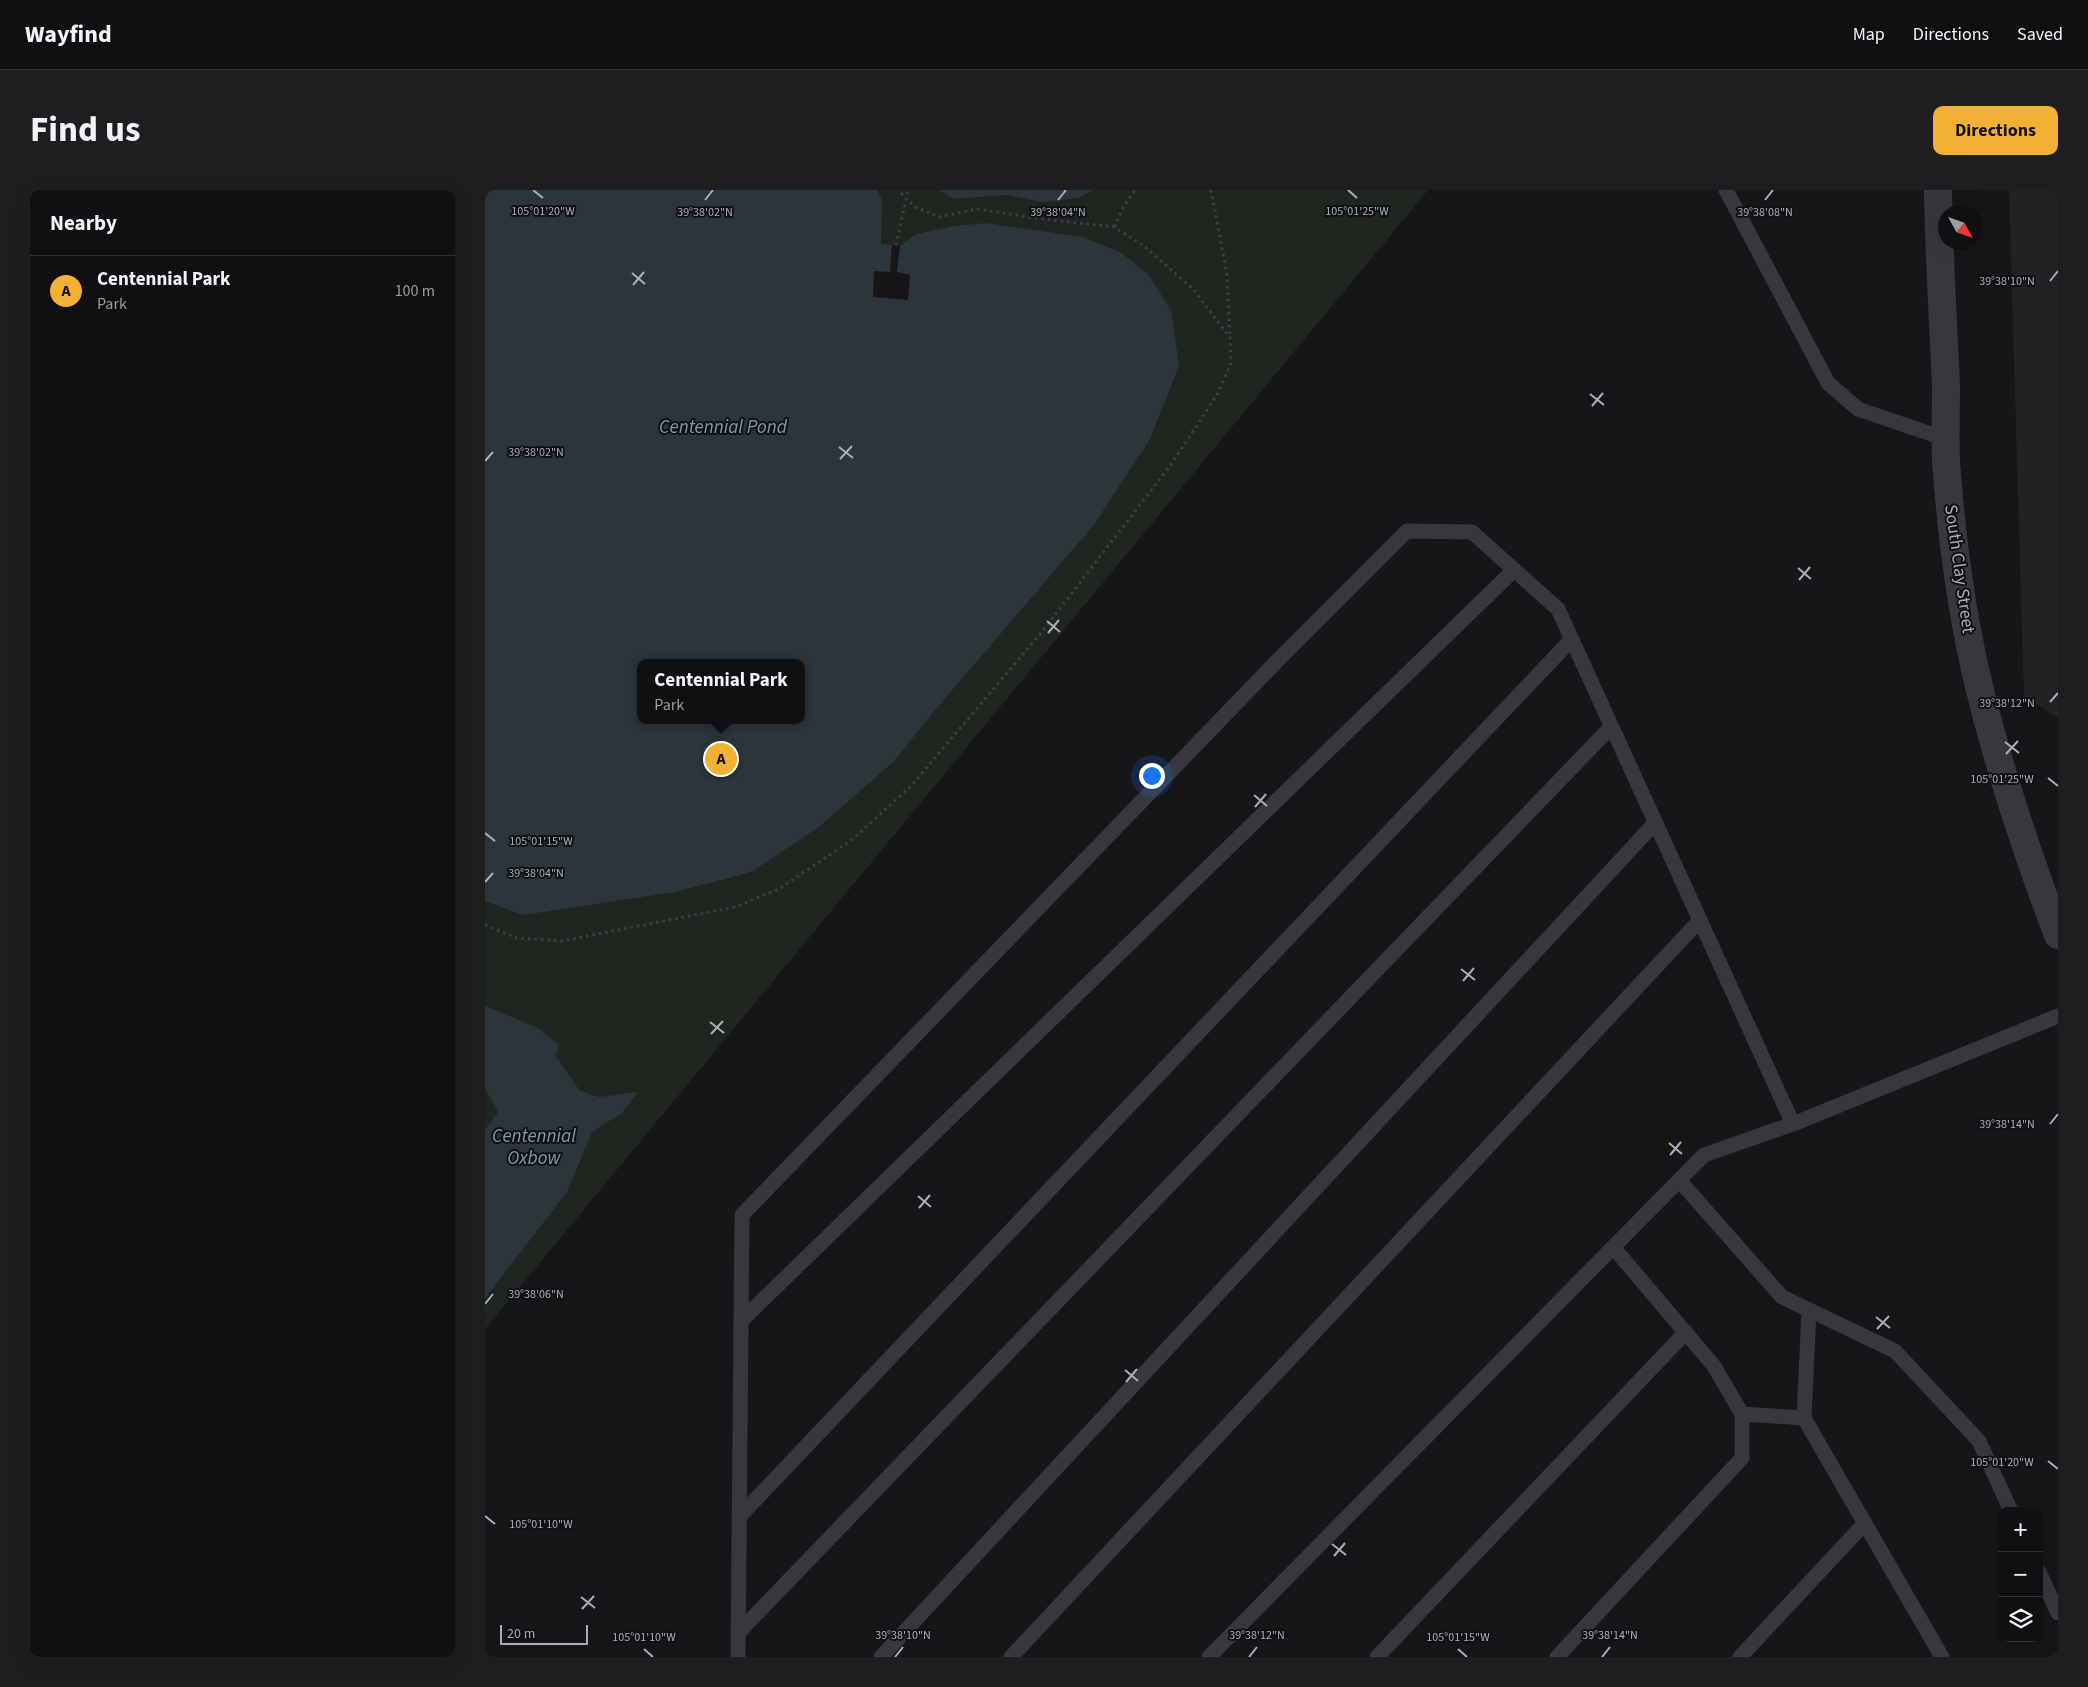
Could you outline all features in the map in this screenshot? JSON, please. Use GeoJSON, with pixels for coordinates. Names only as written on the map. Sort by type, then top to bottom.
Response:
{"type":"FeatureCollection","features":[{"type":"Feature","properties":{"kind":"street","name":"South Clay Street"},"geometry":{"type":"LineString","coordinates":[[1938,190],[1946,386],[1946,439],[1954,542],[1975,668],[1998,761],[2025,849],[2058,935]]}},
{"type":"Feature","properties":{"kind":"lane"},"geometry":{"type":"LineString","coordinates":[[1726,190],[1828,383],[1858,409],[1946,439]]}},
{"type":"Feature","properties":{"kind":"lane"},"geometry":{"type":"LineString","coordinates":[[737,1657],[742,1215],[1280,658],[1407,531],[1472,532],[1557,609],[1793,1124]]}},
{"type":"Feature","properties":{"kind":"lane"},"geometry":{"type":"LineString","coordinates":[[741,1321],[1514,570]]}},
{"type":"Feature","properties":{"kind":"lane"},"geometry":{"type":"LineString","coordinates":[[739,1517],[1571,640]]}},
{"type":"Feature","properties":{"kind":"lane"},"geometry":{"type":"LineString","coordinates":[[738,1633],[1611,727]]}},
{"type":"Feature","properties":{"kind":"lane"},"geometry":{"type":"LineString","coordinates":[[881,1657],[1655,823]]}},
{"type":"Feature","properties":{"kind":"lane"},"geometry":{"type":"LineString","coordinates":[[1011,1657],[1700,920]]}},
{"type":"Feature","properties":{"kind":"lane"},"geometry":{"type":"LineString","coordinates":[[1209,1657],[1704,1155],[1793,1124],[2058,1016]]}},
{"type":"Feature","properties":{"kind":"lane"},"geometry":{"type":"LineString","coordinates":[[1679,1180],[1782,1297],[1895,1351],[1979,1441],[2009,1507]]}},
{"type":"Feature","properties":{"kind":"lane"},"geometry":{"type":"LineString","coordinates":[[1557,1657],[1742,1458],[1742,1414],[1714,1366],[1613,1247]]}},
{"type":"Feature","properties":{"kind":"lane"},"geometry":{"type":"LineString","coordinates":[[1809,1310],[1804,1418],[1942,1657]]}},
{"type":"Feature","properties":{"kind":"lane"},"geometry":{"type":"LineString","coordinates":[[1377,1657],[1686,1332]]}},
{"type":"Feature","properties":{"kind":"lane"},"geometry":{"type":"LineString","coordinates":[[1742,1414],[1804,1418]]}},
{"type":"Feature","properties":{"kind":"lane"},"geometry":{"type":"LineString","coordinates":[[1740,1657],[1865,1524]]}},
{"type":"Feature","properties":{"kind":"lane"},"geometry":{"type":"LineString","coordinates":[[2043,1581],[2058,1613]]}},
{"type":"Feature","properties":{"kind":"path"},"geometry":{"type":"LineString","coordinates":[[898,190],[915,207],[939,217],[977,209],[1114,227],[1144,246],[1194,290],[1229,338]]}},
{"type":"Feature","properties":{"kind":"path"},"geometry":{"type":"LineString","coordinates":[[896,245],[908,190]]}},
{"type":"Feature","properties":{"kind":"path"},"geometry":{"type":"LineString","coordinates":[[1114,227],[1124,206],[1135,190]]}},
{"type":"Feature","properties":{"kind":"path"},"geometry":{"type":"LineString","coordinates":[[485,925],[517,938],[562,941],[735,907],[779,889],[853,839],[911,786],[1035,640],[1170,466],[1217,396],[1231,363],[1227,275],[1211,190]]}},
{"type":"Feature","properties":{"kind":"shaded area","name":"Centennial Pond"},"geometry":{"type":"Polygon","coordinates":[[[485,190],[1428,190],[485,1329],[485,190]]]}},
{"type":"Feature","properties":{"kind":"shaded area"},"geometry":{"type":"Polygon","coordinates":[[[2009,190],[2058,190],[2058,718],[2024,696],[2009,190]]]}},
{"type":"Feature","properties":{"kind":"water","name":"Centennial Pond"},"geometry":{"type":"Polygon","coordinates":[[[485,190],[877,190],[882,200],[881,244],[900,246],[916,234],[955,226],[986,223],[1082,237],[1120,252],[1147,273],[1171,310],[1179,366],[1149,441],[1093,526],[936,709],[894,761],[819,827],[751,872],[675,892],[523,915],[485,901],[485,190]]]}},
{"type":"Feature","properties":{"kind":"water"},"geometry":{"type":"Polygon","coordinates":[[[939,190],[1092,190],[1079,198],[1044,202],[1006,195],[954,199],[939,190]]]}},
{"type":"Feature","properties":{"kind":"water","name":"Centennial Oxbow"},"geometry":{"type":"Polygon","coordinates":[[[485,1006],[538,1028],[559,1045],[556,1056],[580,1091],[599,1097],[638,1092],[622,1113],[592,1132],[567,1192],[485,1298],[485,1130],[498,1112],[485,1088],[485,1006]]]}},
{"type":"Feature","properties":{"kind":"pier"},"geometry":{"type":"Polygon","coordinates":[[[892,245],[900,246],[897,272],[910,275],[908,300],[873,297],[874,271],[890,272],[892,245]]]}},
{"type":"Feature","properties":{"kind":"place","name":"Centennial Park"},"geometry":{"type":"Point","coordinates":[721,759]}}]}
